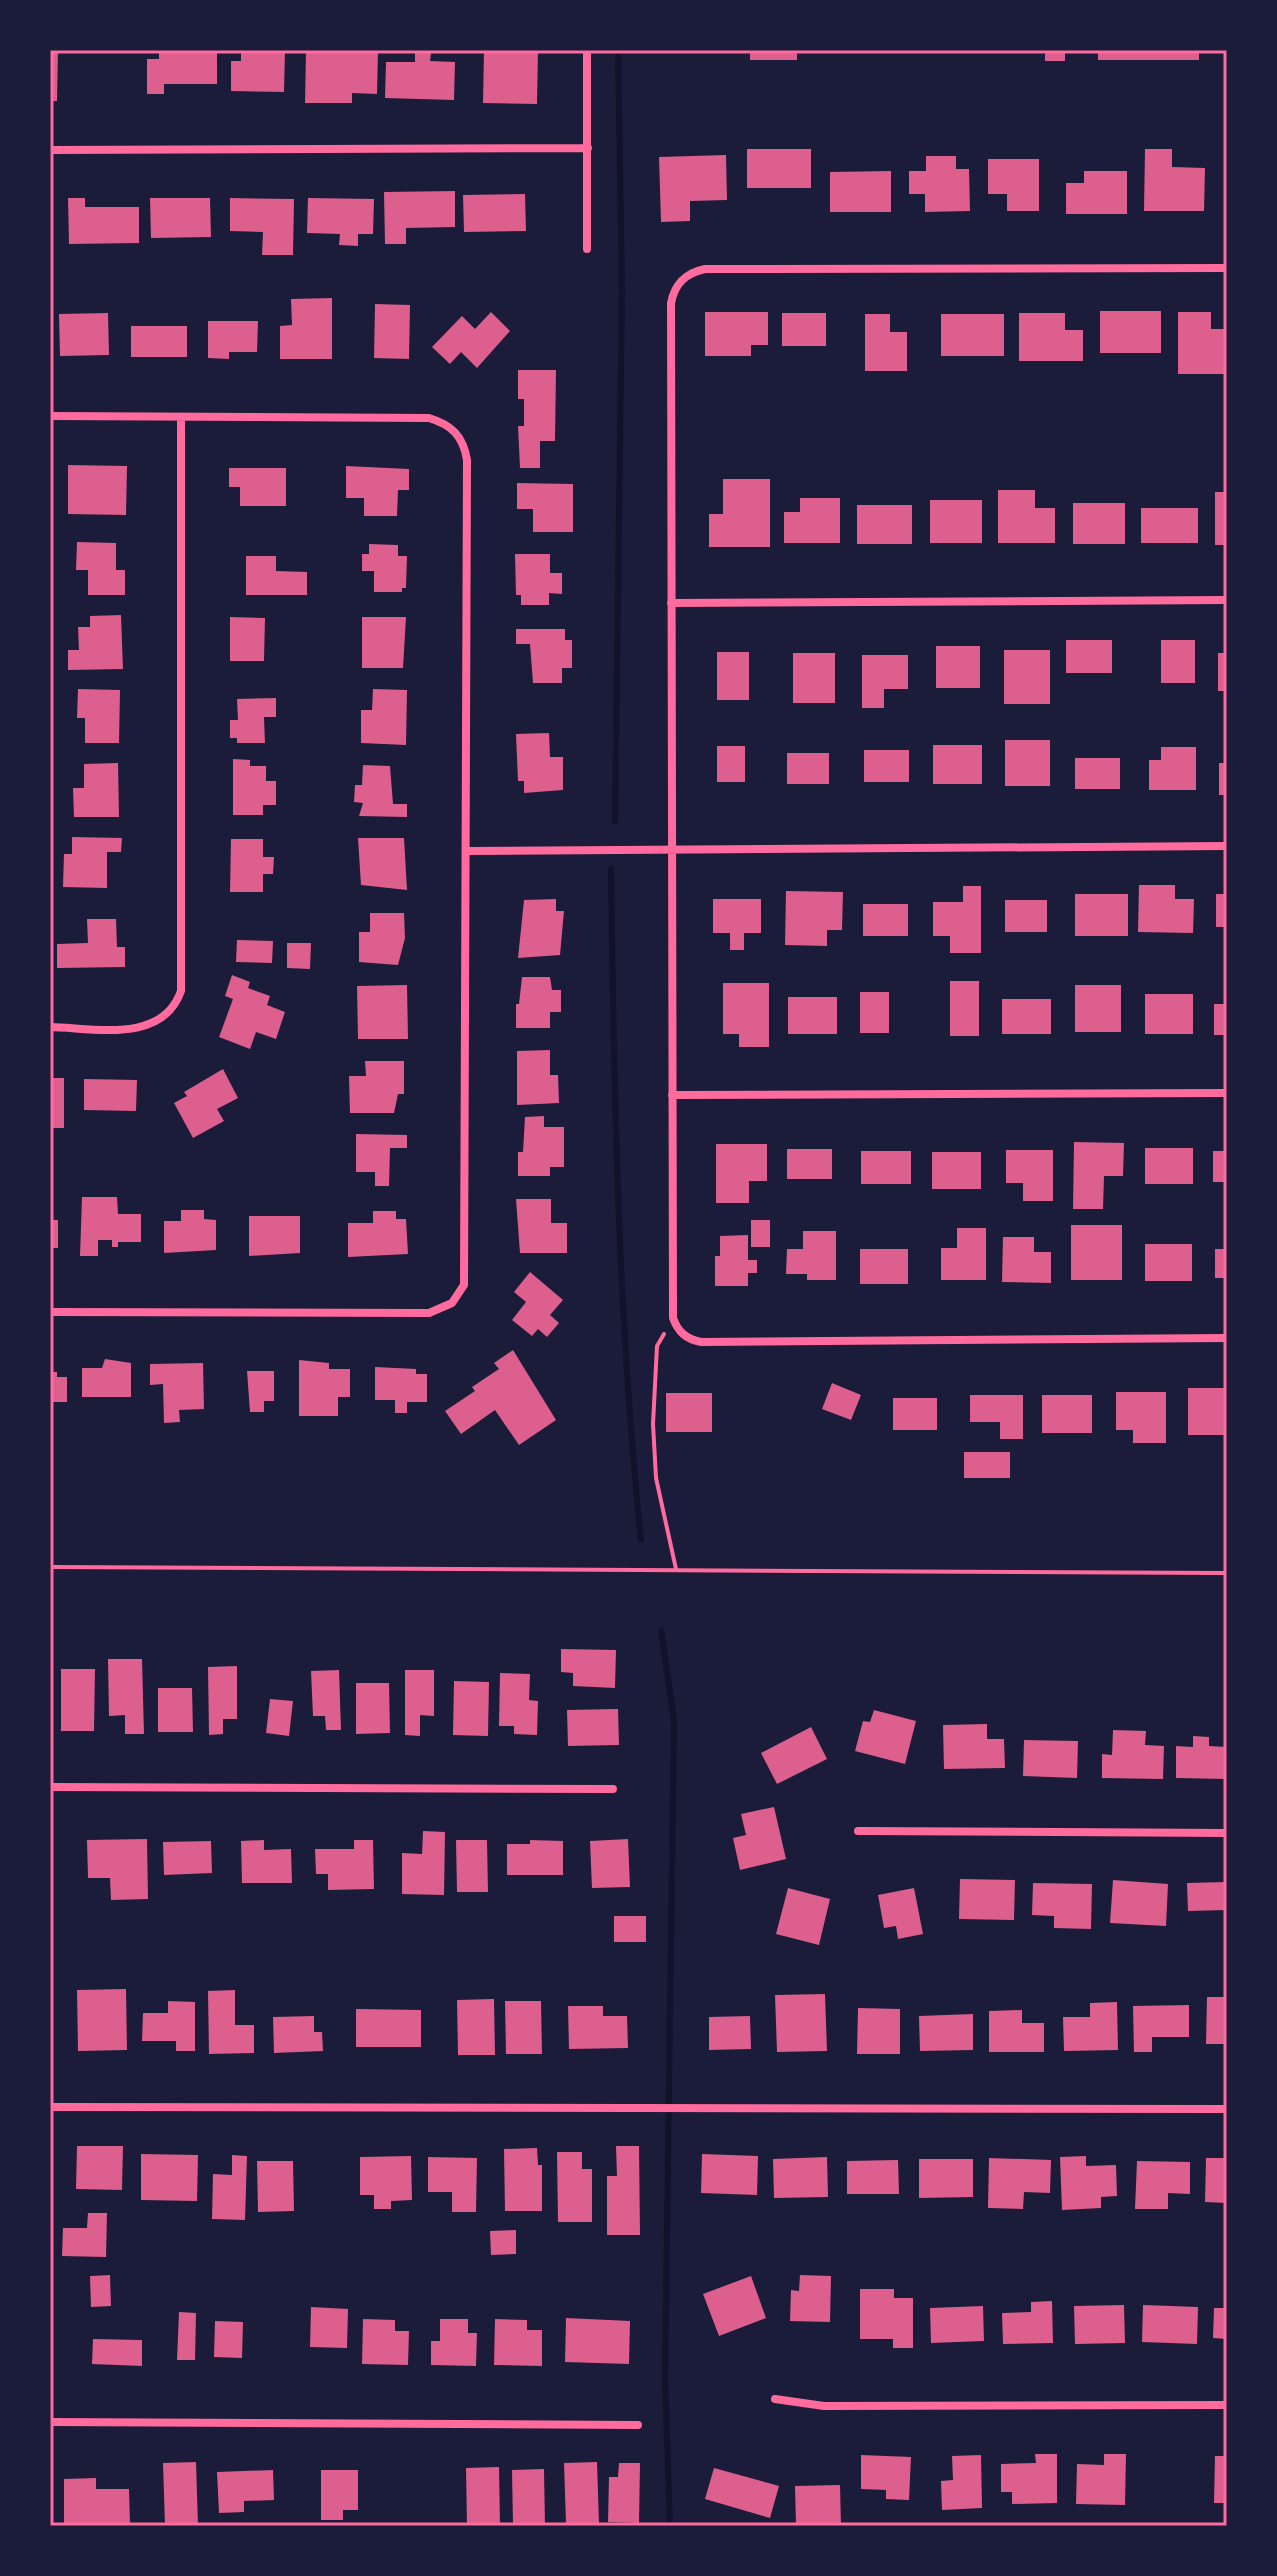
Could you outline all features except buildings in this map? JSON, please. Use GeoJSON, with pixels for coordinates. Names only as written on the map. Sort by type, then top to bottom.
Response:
{"type":"FeatureCollection","features":[{"type":"Feature","properties":{"kind":"street"},"geometry":{"type":"LineString","coordinates":[[587,50],[587,249]]}},
{"type":"Feature","properties":{"kind":"street"},"geometry":{"type":"LineString","coordinates":[[50,150],[588,148]]}},
{"type":"Feature","properties":{"kind":"street"},"geometry":{"type":"LineString","coordinates":[[1227,268],[705,269],[688,274],[679,282],[671,303],[673,1318],[683,1335],[701,1342],[1227,1338]]}},
{"type":"Feature","properties":{"kind":"street"},"geometry":{"type":"LineString","coordinates":[[50,416],[429,418],[457,433],[467,460],[466,1275],[456,1298],[440,1310],[429,1313],[50,1312]]}},
{"type":"Feature","properties":{"kind":"street"},"geometry":{"type":"LineString","coordinates":[[50,1027],[143,1028],[167,1016],[181,991],[181,417]]}},
{"type":"Feature","properties":{"kind":"street"},"geometry":{"type":"LineString","coordinates":[[671,603],[1227,600]]}},
{"type":"Feature","properties":{"kind":"street"},"geometry":{"type":"LineString","coordinates":[[466,851],[1227,846]]}},
{"type":"Feature","properties":{"kind":"street"},"geometry":{"type":"LineString","coordinates":[[672,1095],[1227,1093]]}},
{"type":"Feature","properties":{"kind":"street"},"geometry":{"type":"LineString","coordinates":[[50,1787],[613,1789]]}},
{"type":"Feature","properties":{"kind":"street"},"geometry":{"type":"LineString","coordinates":[[858,1831],[1227,1833]]}},
{"type":"Feature","properties":{"kind":"street"},"geometry":{"type":"LineString","coordinates":[[50,2107],[1227,2109]]}},
{"type":"Feature","properties":{"kind":"street"},"geometry":{"type":"LineString","coordinates":[[775,2399],[824,2406],[1227,2405]]}},
{"type":"Feature","properties":{"kind":"street"},"geometry":{"type":"LineString","coordinates":[[50,2422],[638,2425]]}},
{"type":"Feature","properties":{"kind":"path"},"geometry":{"type":"LineString","coordinates":[[673,1318],[657,1346],[653,1424],[656,1478],[676,1569]]}},
{"type":"Feature","properties":{"kind":"path"},"geometry":{"type":"LineString","coordinates":[[50,1567],[1227,1573]]}},
{"type":"Feature","properties":{"kind":"waterway"},"geometry":{"type":"LineString","coordinates":[[615,822],[622,291],[618,50]]}},
{"type":"Feature","properties":{"kind":"waterway"},"geometry":{"type":"LineString","coordinates":[[611,869],[622,1289],[641,1540]]}},
{"type":"Feature","properties":{"kind":"waterway"},"geometry":{"type":"LineString","coordinates":[[661,1630],[674,1720],[665,2379],[670,2526]]}}]}
